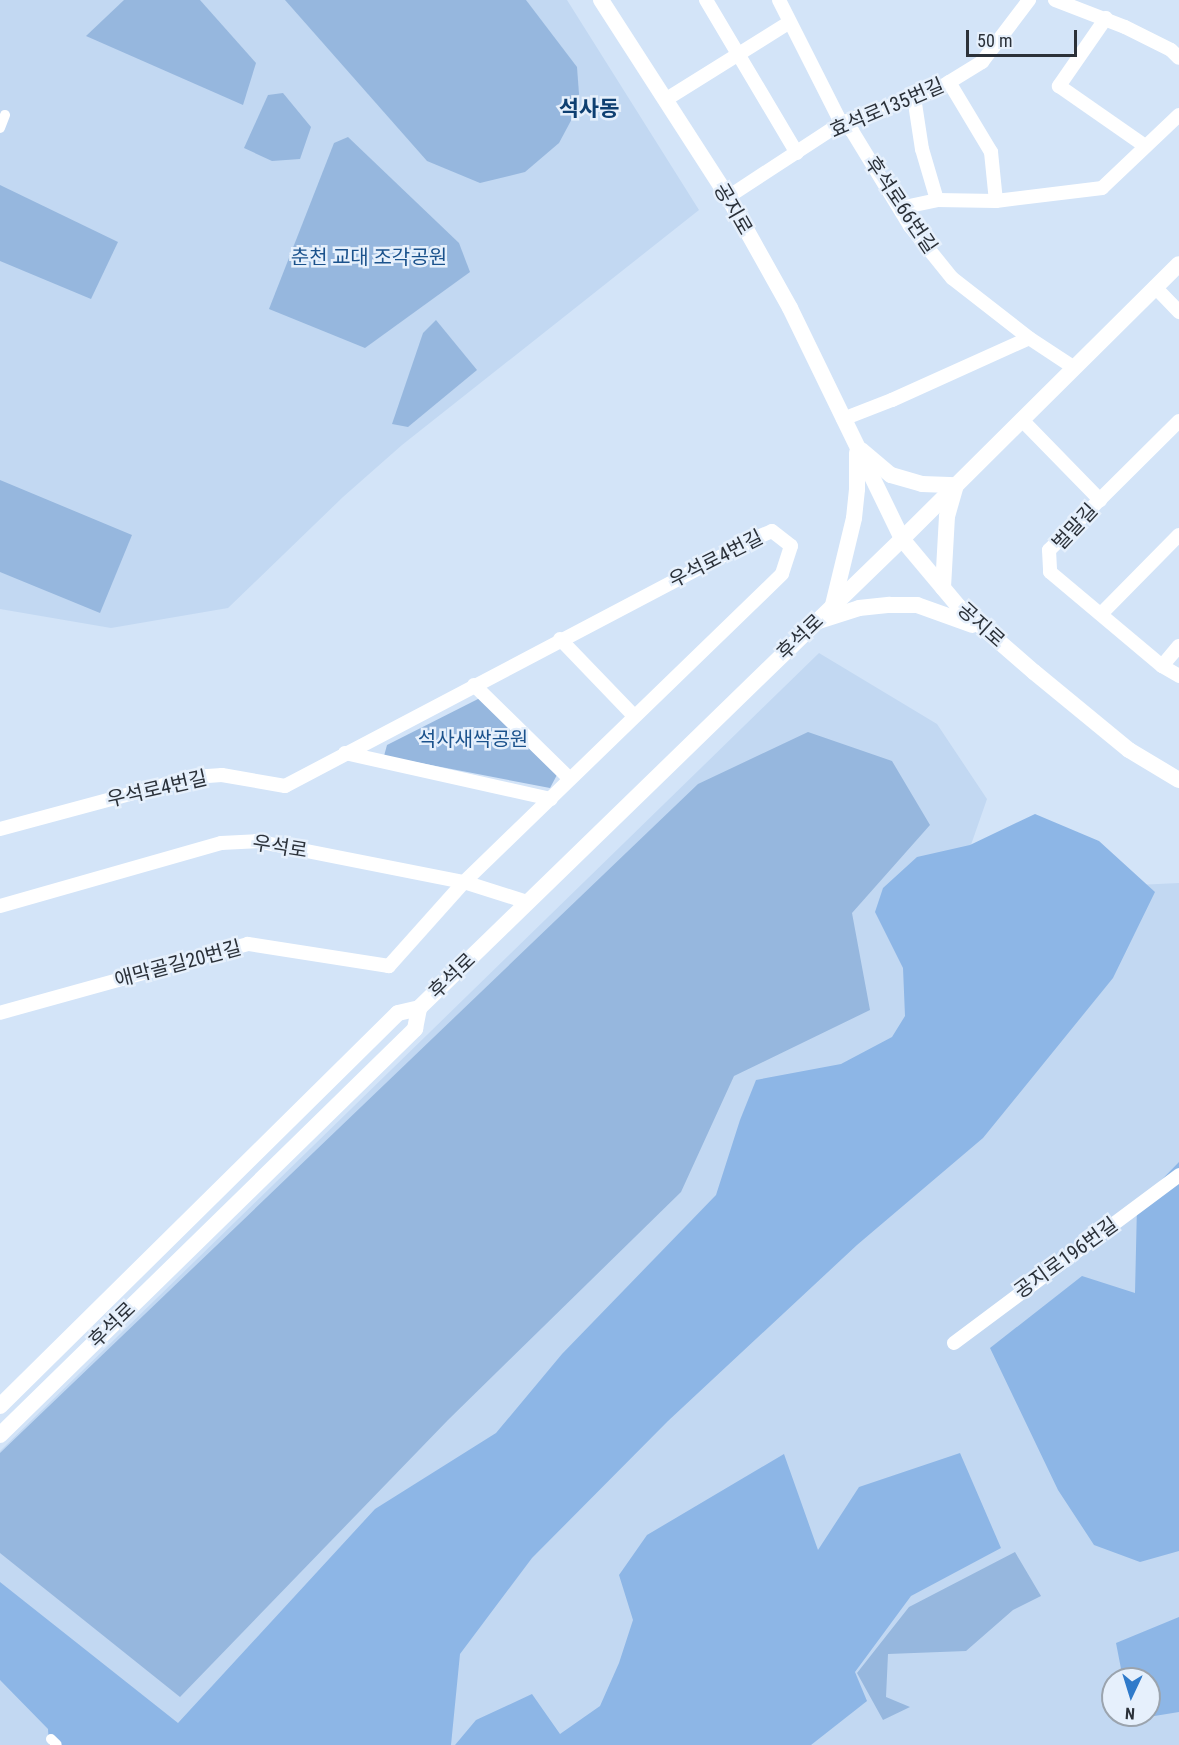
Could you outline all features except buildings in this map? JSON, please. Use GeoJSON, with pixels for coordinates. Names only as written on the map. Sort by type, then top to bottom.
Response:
{"type":"FeatureCollection","features":[{"type":"Feature","properties":{"kind":"street"},"geometry":{"type":"LineString","coordinates":[[706,0],[797,153]]}},
{"type":"Feature","properties":{"kind":"street","name":"후석로66번길"},"geometry":{"type":"LineString","coordinates":[[779,0],[841,123],[852,131],[900,208],[952,278],[1029,338],[1073,367]]}},
{"type":"Feature","properties":{"kind":"street","name":"효석로135번길"},"geometry":{"type":"LineString","coordinates":[[728,197],[841,123],[914,98],[949,82],[982,62],[1029,0]]}},
{"type":"Feature","properties":{"kind":"street"},"geometry":{"type":"LineString","coordinates":[[1055,0],[1106,18],[1172,50],[1179,58]]}},
{"type":"Feature","properties":{"kind":"street","name":"공지로"},"geometry":{"type":"LineString","coordinates":[[608,3],[665,100],[728,197],[790,308],[902,539],[958,606],[1129,750],[1179,780]]}},
{"type":"Feature","properties":{"kind":"street"},"geometry":{"type":"LineString","coordinates":[[1106,18],[1059,86],[1145,146]]}},
{"type":"Feature","properties":{"kind":"street"},"geometry":{"type":"LineString","coordinates":[[665,100],[790,22]]}},
{"type":"Feature","properties":{"kind":"street"},"geometry":{"type":"LineString","coordinates":[[949,82],[991,152],[996,201]]}},
{"type":"Feature","properties":{"kind":"street"},"geometry":{"type":"LineString","coordinates":[[914,98],[922,149],[937,200]]}},
{"type":"Feature","properties":{"kind":"street"},"geometry":{"type":"LineString","coordinates":[[0,128],[5,115]]}},
{"type":"Feature","properties":{"kind":"street"},"geometry":{"type":"LineString","coordinates":[[900,208],[937,200],[996,201],[1102,188],[1179,115]]}},
{"type":"Feature","properties":{"kind":"street","name":"후석로"},"geometry":{"type":"LineString","coordinates":[[0,1406],[398,1013],[419,1008],[902,539],[1179,264]]}},
{"type":"Feature","properties":{"kind":"street"},"geometry":{"type":"LineString","coordinates":[[1155,287],[1179,312]]}},
{"type":"Feature","properties":{"kind":"street"},"geometry":{"type":"LineString","coordinates":[[843,419],[1029,338]]}},
{"type":"Feature","properties":{"kind":"street"},"geometry":{"type":"LineString","coordinates":[[1022,420],[1100,500]]}},
{"type":"Feature","properties":{"kind":"street","name":"벌말길"},"geometry":{"type":"LineString","coordinates":[[1179,421],[1049,550],[1050,572],[1162,666],[1179,676]]}},
{"type":"Feature","properties":{"kind":"street"},"geometry":{"type":"LineString","coordinates":[[857,447],[891,475],[922,484],[956,485],[947,516],[943,588]]}},
{"type":"Feature","properties":{"kind":"street"},"geometry":{"type":"LineString","coordinates":[[832,606],[854,518],[857,447]]}},
{"type":"Feature","properties":{"kind":"street","name":"우석로4번길"},"geometry":{"type":"LineString","coordinates":[[0,829],[193,777],[222,775],[285,786],[560,639],[758,537],[772,531],[791,546],[782,574],[464,882]]}},
{"type":"Feature","properties":{"kind":"street"},"geometry":{"type":"LineString","coordinates":[[1101,614],[1179,535]]}},
{"type":"Feature","properties":{"kind":"street"},"geometry":{"type":"LineString","coordinates":[[815,623],[859,608],[917,605],[984,628]]}},
{"type":"Feature","properties":{"kind":"street"},"geometry":{"type":"LineString","coordinates":[[560,639],[634,716]]}},
{"type":"Feature","properties":{"kind":"street"},"geometry":{"type":"LineString","coordinates":[[1162,666],[1179,646]]}},
{"type":"Feature","properties":{"kind":"street"},"geometry":{"type":"LineString","coordinates":[[474,685],[570,779]]}},
{"type":"Feature","properties":{"kind":"street"},"geometry":{"type":"LineString","coordinates":[[345,753],[551,799]]}},
{"type":"Feature","properties":{"kind":"street","name":"우석로"},"geometry":{"type":"LineString","coordinates":[[0,906],[221,843],[256,841],[464,882],[527,902]]}},
{"type":"Feature","properties":{"kind":"street","name":"애막골길20번길"},"geometry":{"type":"LineString","coordinates":[[0,1013],[248,944],[389,966],[464,882]]}},
{"type":"Feature","properties":{"kind":"street","name":"후석로"},"geometry":{"type":"LineString","coordinates":[[0,1435],[415,1029],[419,1008]]}},
{"type":"Feature","properties":{"kind":"street","name":"공지로196번길"},"geometry":{"type":"LineString","coordinates":[[954,1342],[1179,1175]]}},
{"type":"Feature","properties":{"kind":"shaded area"},"geometry":{"type":"Polygon","coordinates":[[[0,0],[567,0],[699,210],[402,445],[343,497],[228,608],[111,628],[0,609],[0,0]]]}},
{"type":"Feature","properties":{"kind":"shaded area"},"geometry":{"type":"Polygon","coordinates":[[[819,653],[937,724],[987,799],[965,862],[1116,886],[1179,883],[1179,1745],[0,1745],[0,1451],[819,653]]]}},
{"type":"Feature","properties":{"kind":"shaded area"},"geometry":{"type":"Polygon","coordinates":[[[1035,814],[1099,841],[1155,892],[1113,978],[983,1138],[857,1245],[668,1421],[532,1558],[460,1654],[451,1745],[49,1745],[48,1729],[0,1680],[0,1582],[178,1723],[375,1509],[496,1433],[562,1354],[716,1195],[740,1120],[756,1080],[841,1064],[892,1037],[905,1016],[903,968],[875,912],[883,888],[917,857],[970,845],[1035,814]]]}},
{"type":"Feature","properties":{"kind":"shaded area"},"geometry":{"type":"Polygon","coordinates":[[[1179,1162],[1179,1551],[1140,1562],[1094,1545],[1058,1490],[990,1348],[1082,1276],[1135,1293],[1137,1205],[1179,1162]]]}},
{"type":"Feature","properties":{"kind":"shaded area"},"geometry":{"type":"Polygon","coordinates":[[[960,1453],[1001,1548],[911,1596],[855,1672],[867,1701],[811,1745],[455,1745],[476,1720],[532,1694],[560,1734],[600,1706],[619,1663],[633,1620],[619,1575],[647,1535],[784,1454],[818,1550],[859,1487],[960,1453]]]}},
{"type":"Feature","properties":{"kind":"shaded area"},"geometry":{"type":"Polygon","coordinates":[[[1179,1617],[1179,1712],[1161,1715],[1161,1667],[1121,1667],[1116,1643],[1179,1617]]]}},
{"type":"Feature","properties":{"kind":"green space"},"geometry":{"type":"Polygon","coordinates":[[[124,0],[200,0],[256,63],[243,105],[86,36],[124,0]]]}},
{"type":"Feature","properties":{"kind":"green space"},"geometry":{"type":"Polygon","coordinates":[[[285,0],[526,0],[577,67],[579,94],[574,115],[559,143],[525,172],[480,183],[427,161],[285,0]]]}},
{"type":"Feature","properties":{"kind":"green space"},"geometry":{"type":"Polygon","coordinates":[[[283,93],[311,127],[300,159],[272,161],[244,148],[268,95],[283,93]]]}},
{"type":"Feature","properties":{"kind":"green space","name":"춘천 교대 조각공원"},"geometry":{"type":"Polygon","coordinates":[[[348,137],[459,243],[470,272],[365,348],[269,309],[334,143],[348,137]]]}},
{"type":"Feature","properties":{"kind":"green space"},"geometry":{"type":"Polygon","coordinates":[[[0,185],[118,242],[91,299],[0,261],[0,185]]]}},
{"type":"Feature","properties":{"kind":"green space"},"geometry":{"type":"Polygon","coordinates":[[[436,320],[477,370],[408,427],[392,424],[423,333],[436,320]]]}},
{"type":"Feature","properties":{"kind":"green space"},"geometry":{"type":"Polygon","coordinates":[[[0,480],[132,535],[100,613],[0,572],[0,480]]]}},
{"type":"Feature","properties":{"kind":"green space","name":"석사새싹공원"},"geometry":{"type":"Polygon","coordinates":[[[480,698],[558,773],[550,788],[384,756],[387,745],[480,698]]]}},
{"type":"Feature","properties":{"kind":"green space"},"geometry":{"type":"Polygon","coordinates":[[[808,732],[892,761],[930,825],[852,913],[870,1010],[734,1076],[681,1192],[448,1420],[180,1697],[0,1553],[0,1453],[698,784],[808,732]]]}},
{"type":"Feature","properties":{"kind":"green space"},"geometry":{"type":"Polygon","coordinates":[[[1015,1552],[1041,1596],[1013,1610],[966,1651],[888,1654],[886,1697],[910,1707],[883,1720],[857,1673],[909,1607],[1015,1552]]]}},
{"type":"Feature","properties":{"kind":"district","name":"석사동"},"geometry":{"type":"Point","coordinates":[589,109]}}]}
